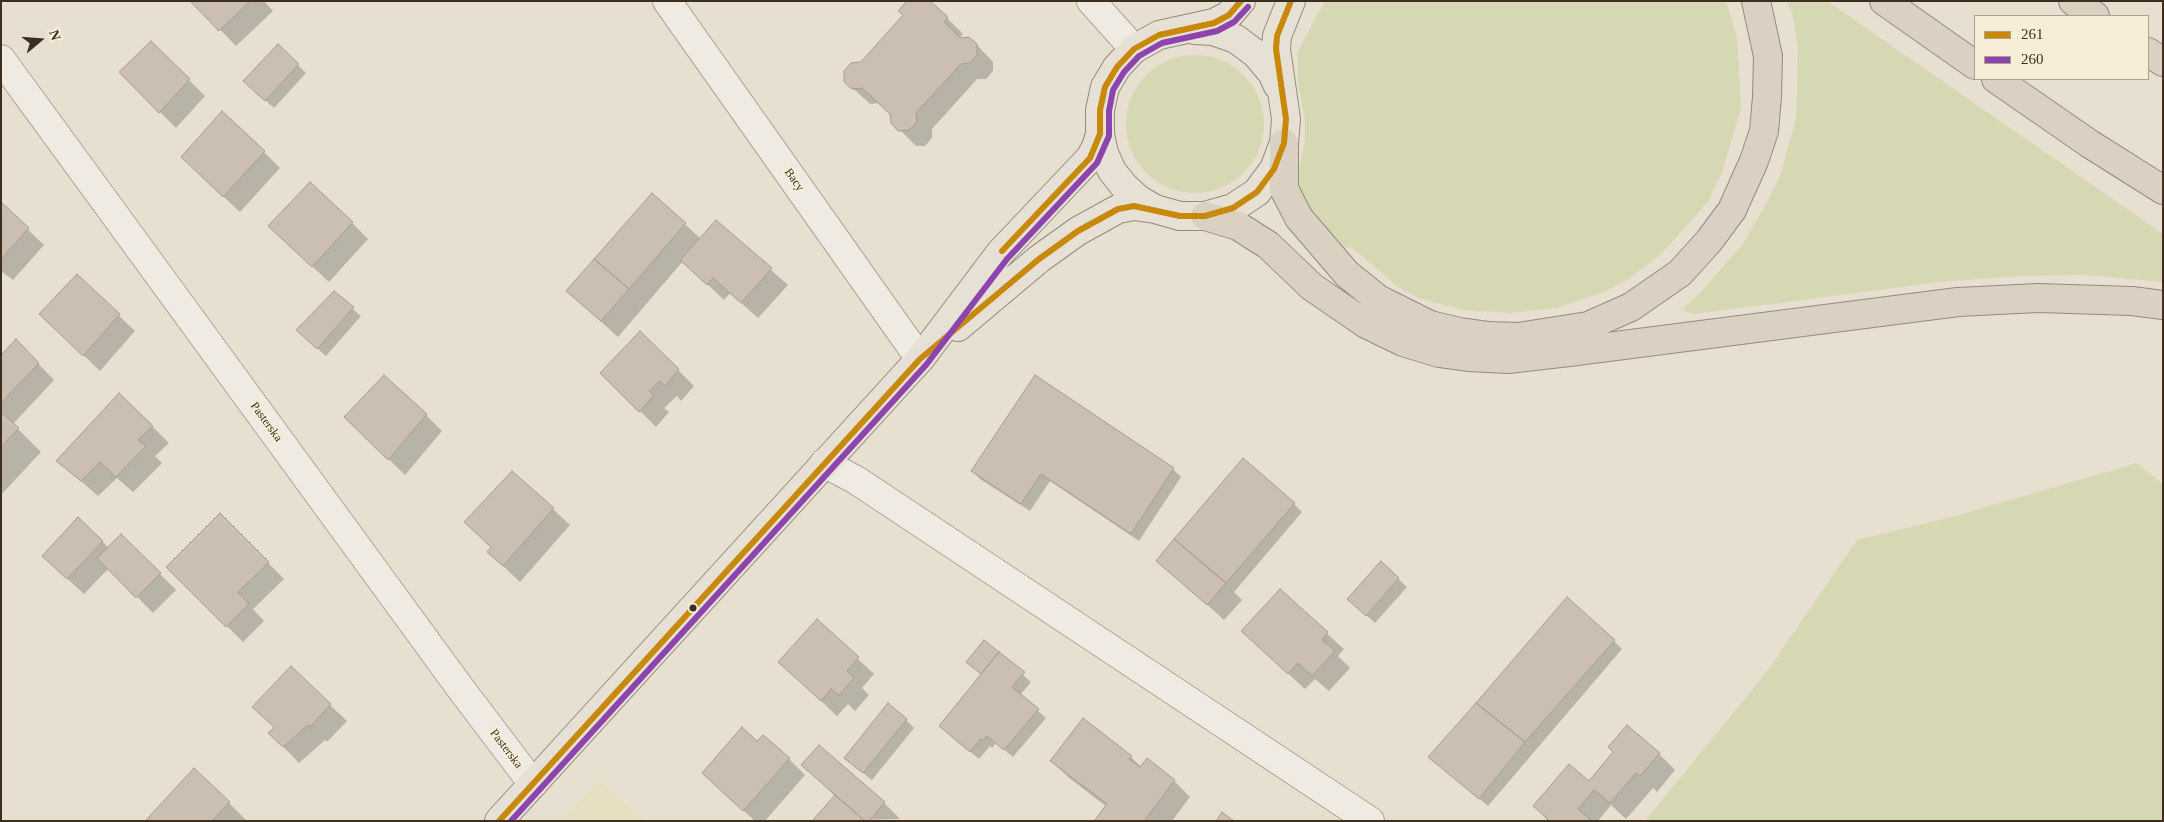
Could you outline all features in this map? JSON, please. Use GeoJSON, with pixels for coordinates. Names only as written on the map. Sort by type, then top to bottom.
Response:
{"type":"FeatureCollection","features":[{"type":"Feature","properties":{"kind":"highway"},"geometry":{"type":"LineString","coordinates":[[1284,143],[1284,189],[1299,218],[1347,274],[1378,299],[1430,325],[1479,335],[1518,337],[1588,326],[1631,308],[1665,285],[1709,241],[1732,210],[1754,161],[1764,131],[1768,56],[1756,1]]}},
{"type":"Feature","properties":{"kind":"highway"},"geometry":{"type":"LineString","coordinates":[[1884,1],[1974,64]]}},
{"type":"Feature","properties":{"kind":"highway"},"geometry":{"type":"LineString","coordinates":[[2073,1],[2094,15]]}},
{"type":"Feature","properties":{"kind":"highway"},"geometry":{"type":"LineString","coordinates":[[2149,53],[2163,62]]}},
{"type":"Feature","properties":{"kind":"highway"},"geometry":{"type":"LineString","coordinates":[[1997,80],[2090,144],[2163,190]]}},
{"type":"Feature","properties":{"kind":"highway"},"geometry":{"type":"LineString","coordinates":[[1205,216],[1238,226],[1268,245],[1312,287],[1366,324],[1403,342],[1439,353],[1468,357],[1508,359],[1958,302],[2038,298],[2132,300],[2163,305]]}},
{"type":"Feature","properties":{"kind":"main road"},"geometry":{"type":"LineString","coordinates":[[1154,209],[1131,193],[1112,171],[1104,153],[1100,134],[1100,110],[1106,87],[1117,66],[1134,49],[1159,35],[1214,23],[1229,16],[1241,1]]}},
{"type":"Feature","properties":{"kind":"main road"},"geometry":{"type":"LineString","coordinates":[[920,359],[1039,259],[1078,231],[1118,209],[1134,206],[1180,216],[1205,216],[1233,208],[1257,192],[1274,169],[1284,143],[1286,120],[1276,49],[1277,36],[1291,1]]}},
{"type":"Feature","properties":{"kind":"main road"},"geometry":{"type":"LineString","coordinates":[[1188,29],[1213,31],[1236,40],[1256,54],[1272,73],[1282,96]]}},
{"type":"Feature","properties":{"kind":"main road"},"geometry":{"type":"LineString","coordinates":[[499,821],[920,359],[1000,253],[1090,158],[1100,134]]}},
{"type":"Feature","properties":{"kind":"street","name":"Bacy"},"geometry":{"type":"LineString","coordinates":[[667,1],[920,359]]}},
{"type":"Feature","properties":{"kind":"street"},"geometry":{"type":"LineString","coordinates":[[1091,1],[1134,49]]}},
{"type":"Feature","properties":{"kind":"street","name":"Pasterska"},"geometry":{"type":"LineString","coordinates":[[1,59],[460,689],[533,784]]}},
{"type":"Feature","properties":{"kind":"street"},"geometry":{"type":"LineString","coordinates":[[824,463],[856,480],[1370,821]]}},
{"type":"Feature","properties":{"kind":"shaded area"},"geometry":{"type":"Polygon","coordinates":[[[599,779],[645,821],[560,821],[599,779]]]}},
{"type":"Feature","properties":{"kind":"green space"},"geometry":{"type":"Polygon","coordinates":[[[1325,1],[1726,1],[1737,38],[1741,109],[1722,172],[1708,202],[1660,255],[1627,280],[1604,292],[1556,308],[1510,313],[1464,310],[1418,298],[1398,287],[1351,247],[1337,251],[1315,221],[1301,192],[1297,179],[1305,140],[1305,120],[1298,85],[1298,51],[1325,1]]]}},
{"type":"Feature","properties":{"kind":"green space"},"geometry":{"type":"Polygon","coordinates":[[[1787,1],[1827,1],[2163,234],[2163,282],[2085,275],[2021,276],[1940,282],[1695,314],[1681,310],[1700,293],[1742,245],[1763,210],[1780,176],[1796,119],[1798,52],[1793,16],[1787,1]]]}},
{"type":"Feature","properties":{"kind":"green space"},"geometry":{"type":"Polygon","coordinates":[[[1195,55],[1209,56],[1222,60],[1244,75],[1259,97],[1263,110],[1263,138],[1259,151],[1244,173],[1222,188],[1209,192],[1195,193],[1181,192],[1168,188],[1146,173],[1131,151],[1127,138],[1126,124],[1127,110],[1131,97],[1146,75],[1168,60],[1181,56],[1195,55]]]}},
{"type":"Feature","properties":{"kind":"green space"},"geometry":{"type":"Polygon","coordinates":[[[2137,463],[2163,485],[2163,821],[1645,821],[1766,673],[1857,540],[1959,515],[2137,463]]]}},
{"type":"Feature","properties":{"kind":"building"},"geometry":{"type":"Polygon","coordinates":[[[190,1],[250,1],[219,31],[190,1]]]}},
{"type":"Feature","properties":{"kind":"building"},"geometry":{"type":"Polygon","coordinates":[[[907,1],[930,1],[948,17],[944,22],[960,38],[969,37],[977,44],[977,55],[970,63],[961,64],[916,113],[917,122],[909,130],[898,131],[891,123],[890,114],[862,88],[852,89],[844,82],[844,71],[851,63],[861,62],[903,15],[898,11],[907,1]]]}},
{"type":"Feature","properties":{"kind":"building"},"geometry":{"type":"Polygon","coordinates":[[[151,41],[190,79],[159,113],[119,72],[151,41]]]}},
{"type":"Feature","properties":{"kind":"building"},"geometry":{"type":"Polygon","coordinates":[[[278,44],[299,64],[265,101],[243,81],[278,44]]]}},
{"type":"Feature","properties":{"kind":"building"},"geometry":{"type":"Polygon","coordinates":[[[222,111],[265,151],[223,197],[181,157],[222,111]]]}},
{"type":"Feature","properties":{"kind":"building"},"geometry":{"type":"Polygon","coordinates":[[[310,182],[353,222],[312,267],[268,226],[310,182]]]}},
{"type":"Feature","properties":{"kind":"building"},"geometry":{"type":"Polygon","coordinates":[[[652,193],[686,223],[629,289],[594,259],[652,193]]]}},
{"type":"Feature","properties":{"kind":"building"},"geometry":{"type":"Polygon","coordinates":[[[1,202],[29,228],[1,259],[1,202]]]}},
{"type":"Feature","properties":{"kind":"building"},"geometry":{"type":"Polygon","coordinates":[[[716,220],[772,268],[741,303],[713,278],[707,285],[680,260],[716,220]]]}},
{"type":"Feature","properties":{"kind":"building"},"geometry":{"type":"Polygon","coordinates":[[[594,259],[629,289],[601,321],[566,291],[594,259]]]}},
{"type":"Feature","properties":{"kind":"building"},"geometry":{"type":"Polygon","coordinates":[[[77,274],[120,314],[83,356],[39,314],[77,274]]]}},
{"type":"Feature","properties":{"kind":"building"},"geometry":{"type":"Polygon","coordinates":[[[334,291],[354,307],[317,349],[296,330],[334,291]]]}},
{"type":"Feature","properties":{"kind":"building"},"geometry":{"type":"Polygon","coordinates":[[[640,331],[679,369],[665,386],[660,381],[649,391],[654,395],[639,412],[600,373],[640,331]]]}},
{"type":"Feature","properties":{"kind":"building"},"geometry":{"type":"Polygon","coordinates":[[[16,339],[39,363],[1,403],[1,355],[16,339]]]}},
{"type":"Feature","properties":{"kind":"building"},"geometry":{"type":"Polygon","coordinates":[[[384,375],[427,414],[388,460],[344,417],[384,375]]]}},
{"type":"Feature","properties":{"kind":"building"},"geometry":{"type":"Polygon","coordinates":[[[1035,375],[1174,468],[1131,534],[1041,474],[1021,504],[971,471],[1035,375]]]}},
{"type":"Feature","properties":{"kind":"building"},"geometry":{"type":"Polygon","coordinates":[[[119,393],[153,426],[138,440],[146,446],[116,477],[100,462],[81,481],[56,461],[119,393]]]}},
{"type":"Feature","properties":{"kind":"building"},"geometry":{"type":"Polygon","coordinates":[[[1,412],[19,428],[1,447],[1,412]]]}},
{"type":"Feature","properties":{"kind":"building"},"geometry":{"type":"Polygon","coordinates":[[[1243,458],[1295,503],[1226,583],[1174,539],[1243,458]]]}},
{"type":"Feature","properties":{"kind":"building"},"geometry":{"type":"Polygon","coordinates":[[[512,471],[554,508],[503,566],[487,552],[491,547],[464,522],[512,471]]]}},
{"type":"Feature","properties":{"kind":"building"},"geometry":{"type":"Polygon","coordinates":[[[220,513],[269,562],[238,592],[249,604],[226,627],[166,567],[220,513]]]}},
{"type":"Feature","properties":{"kind":"building"},"geometry":{"type":"Polygon","coordinates":[[[78,517],[103,541],[67,579],[42,556],[78,517]]]}},
{"type":"Feature","properties":{"kind":"building"},"geometry":{"type":"Polygon","coordinates":[[[121,534],[161,573],[136,598],[97,558],[121,534]]]}},
{"type":"Feature","properties":{"kind":"building"},"geometry":{"type":"Polygon","coordinates":[[[1174,539],[1226,583],[1207,605],[1156,561],[1174,539]]]}},
{"type":"Feature","properties":{"kind":"building"},"geometry":{"type":"Polygon","coordinates":[[[1381,561],[1399,578],[1366,616],[1347,599],[1381,561]]]}},
{"type":"Feature","properties":{"kind":"building"},"geometry":{"type":"Polygon","coordinates":[[[1280,589],[1328,632],[1322,640],[1335,651],[1312,676],[1298,663],[1288,674],[1241,631],[1280,589]]]}},
{"type":"Feature","properties":{"kind":"building"},"geometry":{"type":"Polygon","coordinates":[[[1567,597],[1615,640],[1525,742],[1476,703],[1567,597]]]}},
{"type":"Feature","properties":{"kind":"building"},"geometry":{"type":"Polygon","coordinates":[[[817,619],[859,657],[847,671],[854,678],[839,695],[831,689],[821,701],[778,662],[817,619]]]}},
{"type":"Feature","properties":{"kind":"building"},"geometry":{"type":"Polygon","coordinates":[[[984,640],[999,652],[981,674],[966,662],[984,640]]]}},
{"type":"Feature","properties":{"kind":"building"},"geometry":{"type":"Polygon","coordinates":[[[999,652],[1025,672],[1012,687],[1039,709],[1004,750],[987,736],[983,741],[981,739],[970,752],[939,726],[999,652]]]}},
{"type":"Feature","properties":{"kind":"building"},"geometry":{"type":"Polygon","coordinates":[[[291,666],[331,704],[310,727],[308,725],[283,747],[268,733],[274,727],[252,707],[291,666]]]}},
{"type":"Feature","properties":{"kind":"building"},"geometry":{"type":"Polygon","coordinates":[[[888,703],[907,719],[863,773],[844,758],[888,703]]]}},
{"type":"Feature","properties":{"kind":"building"},"geometry":{"type":"Polygon","coordinates":[[[1476,703],[1525,742],[1479,799],[1428,757],[1476,703]]]}},
{"type":"Feature","properties":{"kind":"building"},"geometry":{"type":"Polygon","coordinates":[[[1083,718],[1132,756],[1129,759],[1140,767],[1147,758],[1175,780],[1144,821],[1094,821],[1107,804],[1050,761],[1083,718]]]}},
{"type":"Feature","properties":{"kind":"building"},"geometry":{"type":"Polygon","coordinates":[[[1627,725],[1660,753],[1640,776],[1636,773],[1610,803],[1594,790],[1578,809],[1592,821],[1546,821],[1548,819],[1533,806],[1569,764],[1589,781],[1613,752],[1608,747],[1627,725]]]}},
{"type":"Feature","properties":{"kind":"building"},"geometry":{"type":"Polygon","coordinates":[[[742,727],[757,741],[763,735],[790,758],[743,811],[702,773],[742,727]]]}},
{"type":"Feature","properties":{"kind":"building"},"geometry":{"type":"Polygon","coordinates":[[[819,745],[885,802],[869,821],[865,821],[801,765],[819,745]]]}},
{"type":"Feature","properties":{"kind":"building"},"geometry":{"type":"Polygon","coordinates":[[[194,768],[230,802],[212,821],[145,821],[194,768]]]}},
{"type":"Feature","properties":{"kind":"building"},"geometry":{"type":"Polygon","coordinates":[[[835,795],[865,821],[812,821],[835,795]]]}},
{"type":"Feature","properties":{"kind":"building"},"geometry":{"type":"Polygon","coordinates":[[[1222,812],[1234,821],[1216,821],[1222,812]]]}},
{"type":"Feature","properties":{"kind":"transit line","name":"261"},"geometry":{"type":"LineString","coordinates":[[1002,251],[1090,158],[1100,134],[1100,110],[1105,87],[1117,67],[1134,49],[1159,35],[1214,23],[1229,15],[1241,1]]}},
{"type":"Feature","properties":{"kind":"transit line","name":"261"},"geometry":{"type":"LineString","coordinates":[[499,821],[920,359],[1039,259],[1078,231],[1118,209],[1134,206],[1180,216],[1205,216],[1233,208],[1257,192],[1274,169],[1284,143],[1286,119],[1276,49],[1277,36],[1291,1]]}},
{"type":"Feature","properties":{"kind":"transit line","name":"260"},"geometry":{"type":"LineString","coordinates":[[511,821],[926,365],[1007,259],[1097,163],[1109,136],[1109,111],[1113,90],[1124,72],[1139,56],[1162,43],[1217,31],[1234,22],[1248,7]]}}]}
